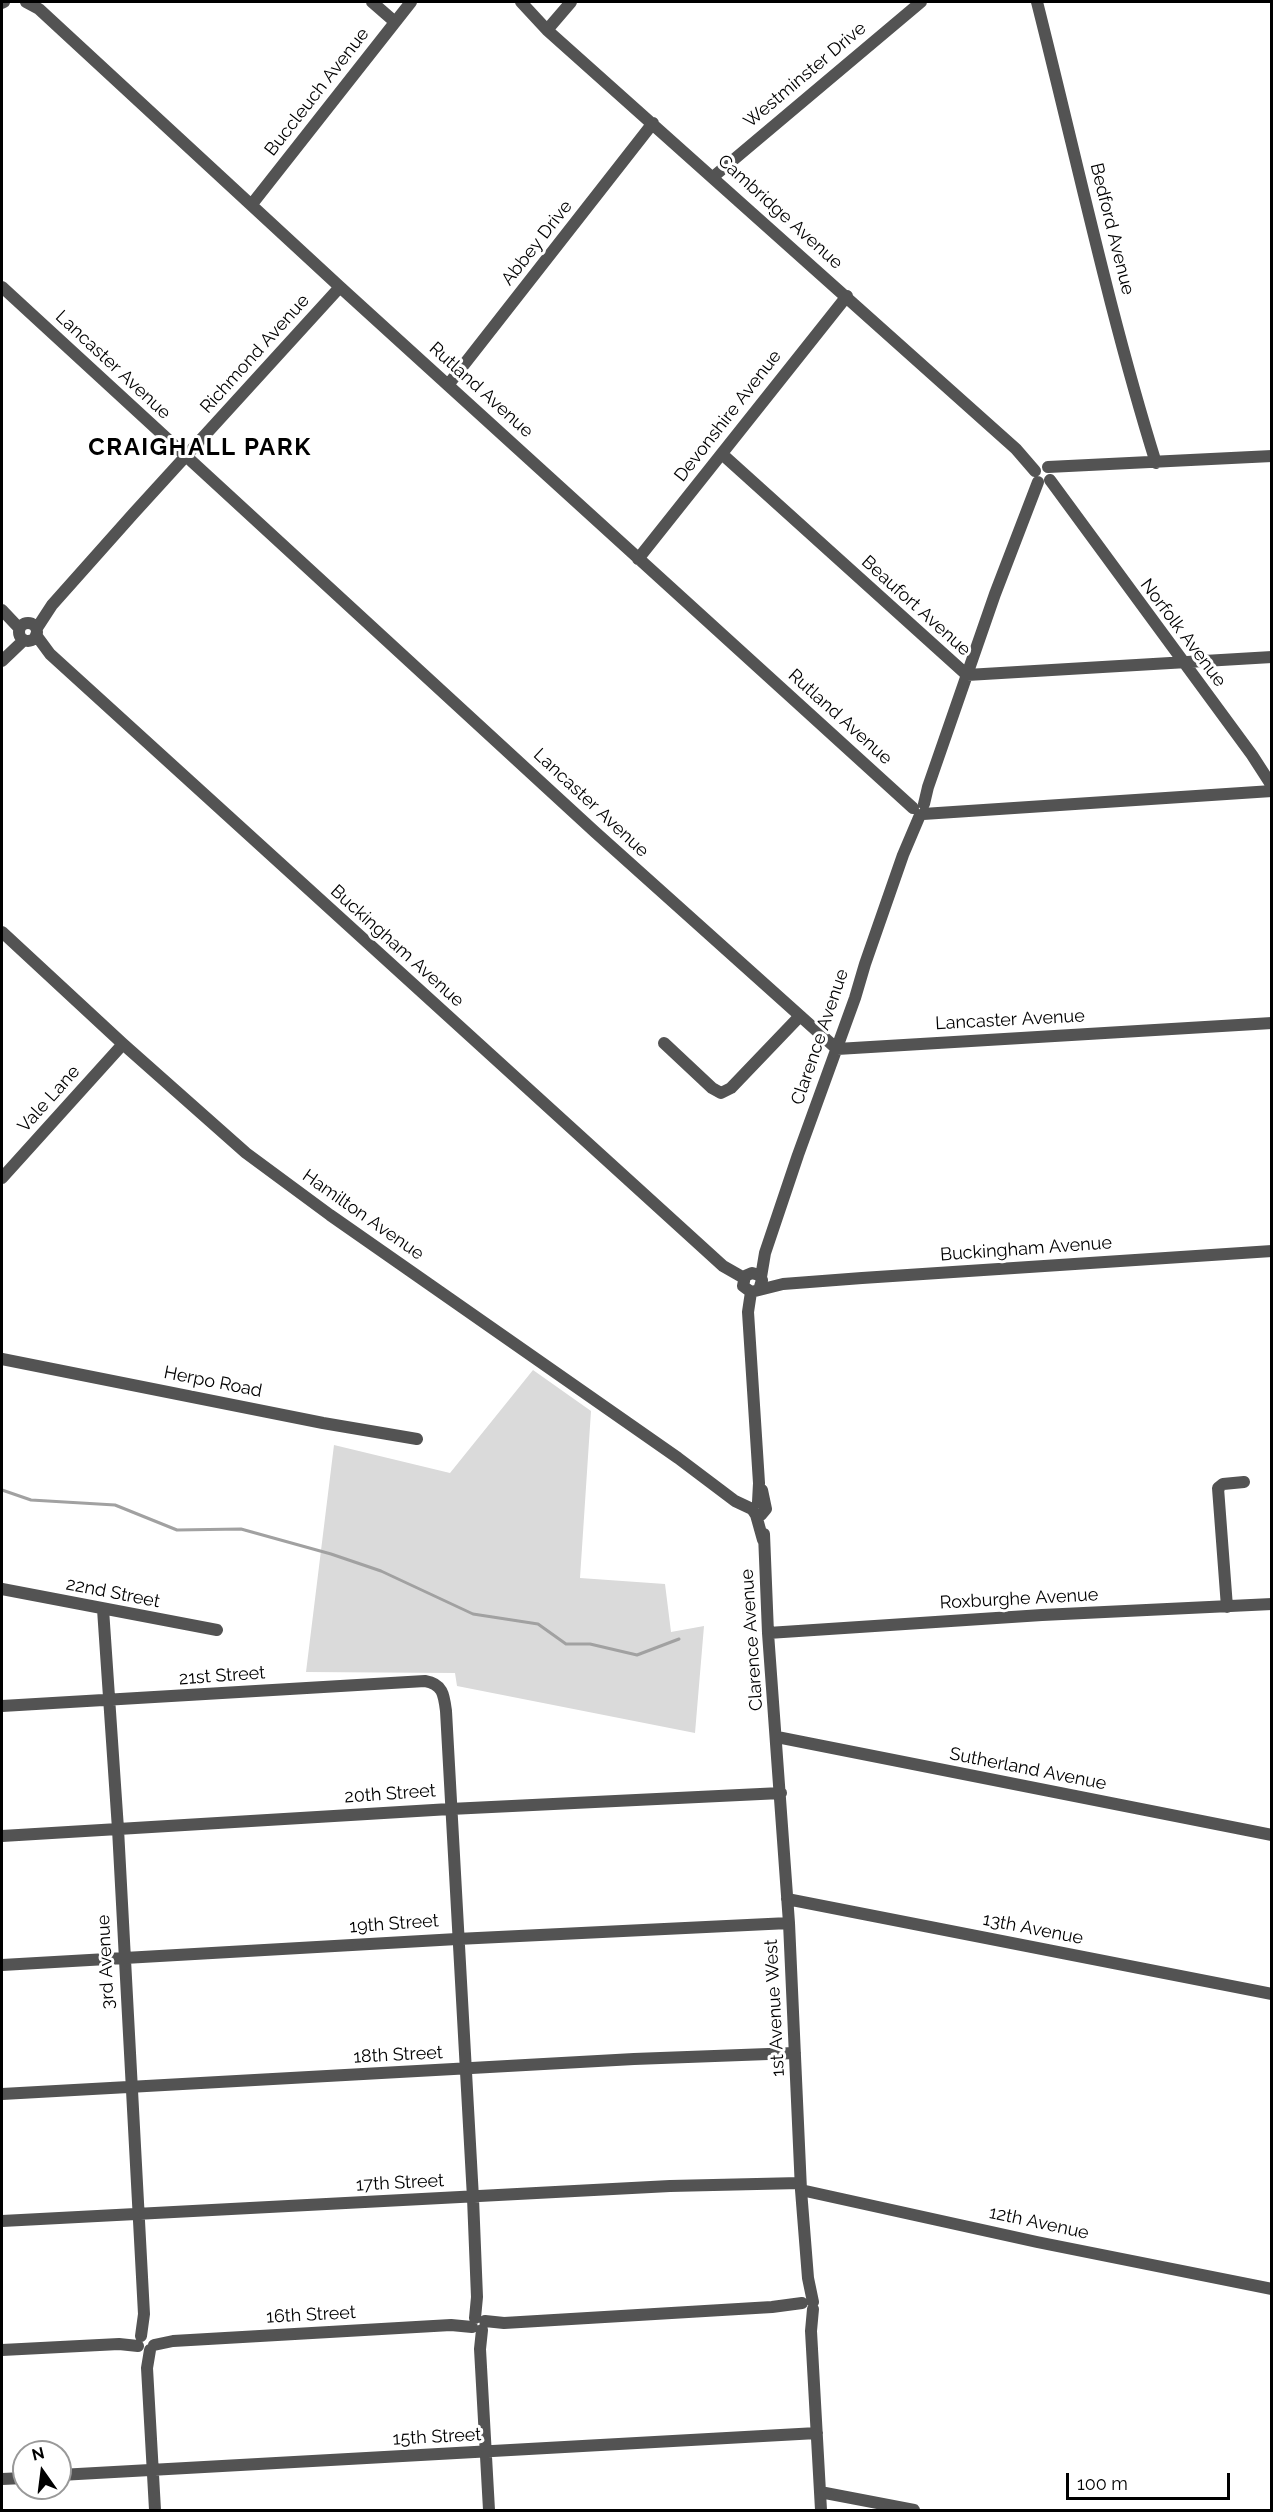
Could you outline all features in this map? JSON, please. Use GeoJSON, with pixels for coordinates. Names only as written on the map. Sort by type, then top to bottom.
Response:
{"type":"FeatureCollection","features":[{"type":"Feature","properties":{"kind":"street","name":"Rutland Avenue"},"geometry":{"type":"LineString","coordinates":[[26,2],[37,5],[340,287],[638,559],[901,796],[919,808]]}},
{"type":"Feature","properties":{"kind":"street"},"geometry":{"type":"LineString","coordinates":[[372,2],[395,22]]}},
{"type":"Feature","properties":{"kind":"street","name":"Buccleuch Avenue"},"geometry":{"type":"LineString","coordinates":[[252,204],[411,2]]}},
{"type":"Feature","properties":{"kind":"street","name":"Cambridge Avenue"},"geometry":{"type":"LineString","coordinates":[[521,2],[547,30],[847,296],[1042,475]]}},
{"type":"Feature","properties":{"kind":"street"},"geometry":{"type":"LineString","coordinates":[[547,30],[572,2]]}},
{"type":"Feature","properties":{"kind":"street","name":"Bedford Avenue"},"geometry":{"type":"LineString","coordinates":[[1037,2],[1098,250],[1156,463]]}},
{"type":"Feature","properties":{"kind":"street","name":"Westminster Drive"},"geometry":{"type":"LineString","coordinates":[[713,177],[915,3]]}},
{"type":"Feature","properties":{"kind":"street","name":"Abbey Drive"},"geometry":{"type":"LineString","coordinates":[[448,385],[653,123]]}},
{"type":"Feature","properties":{"kind":"street","name":"Richmond Avenue"},"geometry":{"type":"LineString","coordinates":[[2,660],[340,287]]}},
{"type":"Feature","properties":{"kind":"street","name":"Lancaster Avenue"},"geometry":{"type":"LineString","coordinates":[[2,288],[799,1017],[837,1049],[1272,1023]]}},
{"type":"Feature","properties":{"kind":"street","name":"Devonshire Avenue"},"geometry":{"type":"LineString","coordinates":[[638,559],[847,296]]}},
{"type":"Feature","properties":{"kind":"street","name":"Beaufort Avenue"},"geometry":{"type":"LineString","coordinates":[[722,454],[967,675],[1272,657]]}},
{"type":"Feature","properties":{"kind":"street"},"geometry":{"type":"LineString","coordinates":[[1042,475],[1080,467],[1272,456]]}},
{"type":"Feature","properties":{"kind":"street","name":"Norfolk Avenue"},"geometry":{"type":"LineString","coordinates":[[1042,475],[1252,755],[1272,786]]}},
{"type":"Feature","properties":{"kind":"street","name":"Clarence Avenue"},"geometry":{"type":"LineString","coordinates":[[777,1737],[763,1540],[757,1508],[759,1484],[748,1312],[753,1281],[837,1049],[919,808],[1042,475]]}},
{"type":"Feature","properties":{"kind":"street","name":"Buckingham Avenue"},"geometry":{"type":"LineString","coordinates":[[2,611],[733,1274],[753,1281],[783,1284],[1272,1251]]}},
{"type":"Feature","properties":{"kind":"street"},"geometry":{"type":"LineString","coordinates":[[919,808],[951,811],[1164,800],[1272,791]]}},
{"type":"Feature","properties":{"kind":"street","name":"Hamilton Avenue"},"geometry":{"type":"LineString","coordinates":[[2,932],[219,1130],[299,1192],[729,1496],[757,1508]]}},
{"type":"Feature","properties":{"kind":"street"},"geometry":{"type":"LineString","coordinates":[[664,1043],[712,1088],[721,1093],[731,1088],[799,1017]]}},
{"type":"Feature","properties":{"kind":"street","name":"Vale Lane"},"geometry":{"type":"LineString","coordinates":[[2,1178],[123,1044]]}},
{"type":"Feature","properties":{"kind":"street","name":"Herpo Road"},"geometry":{"type":"LineString","coordinates":[[2,1359],[323,1423],[417,1439]]}},
{"type":"Feature","properties":{"kind":"street"},"geometry":{"type":"LineString","coordinates":[[1227,1607],[1218,1488],[1223,1484],[1244,1482]]}},
{"type":"Feature","properties":{"kind":"street","name":"22nd Street"},"geometry":{"type":"LineString","coordinates":[[2,1589],[217,1630]]}},
{"type":"Feature","properties":{"kind":"street","name":"Roxburghe Avenue"},"geometry":{"type":"LineString","coordinates":[[768,1633],[1041,1615],[1272,1604]]}},
{"type":"Feature","properties":{"kind":"street","name":"3rd Avenue"},"geometry":{"type":"LineString","coordinates":[[103,1609],[118,1829],[155,2511]]}},
{"type":"Feature","properties":{"kind":"street","name":"21st Street"},"geometry":{"type":"LineString","coordinates":[[2,1706],[426,1681],[439,1686],[442,1690],[446,1711],[450,1809]]}},
{"type":"Feature","properties":{"kind":"street","name":"1st Avenue West"},"geometry":{"type":"LineString","coordinates":[[777,1737],[789,1923],[800,2187],[808,2278],[807,2306],[811,2331],[821,2511]]}},
{"type":"Feature","properties":{"kind":"street","name":"Sutherland Avenue"},"geometry":{"type":"LineString","coordinates":[[777,1737],[1272,1835]]}},
{"type":"Feature","properties":{"kind":"street","name":"20th Street"},"geometry":{"type":"LineString","coordinates":[[2,1836],[450,1809],[781,1793]]}},
{"type":"Feature","properties":{"kind":"street"},"geometry":{"type":"LineString","coordinates":[[450,1809],[489,2511]]}},
{"type":"Feature","properties":{"kind":"street","name":"13th Avenue"},"geometry":{"type":"LineString","coordinates":[[787,1899],[1272,1994]]}},
{"type":"Feature","properties":{"kind":"street","name":"19th Street"},"geometry":{"type":"LineString","coordinates":[[2,1965],[457,1938],[789,1923]]}},
{"type":"Feature","properties":{"kind":"street","name":"18th Street"},"geometry":{"type":"LineString","coordinates":[[2,2094],[634,2059],[795,2053]]}},
{"type":"Feature","properties":{"kind":"street","name":"17th Street"},"geometry":{"type":"LineString","coordinates":[[2,2221],[670,2186],[800,2187]]}},
{"type":"Feature","properties":{"kind":"street","name":"12th Avenue"},"geometry":{"type":"LineString","coordinates":[[800,2187],[1272,2289]]}},
{"type":"Feature","properties":{"kind":"street","name":"16th Street"},"geometry":{"type":"LineString","coordinates":[[2,2350],[807,2306]]}},
{"type":"Feature","properties":{"kind":"street","name":"15th Street"},"geometry":{"type":"LineString","coordinates":[[72,2474],[817,2433]]}},
{"type":"Feature","properties":{"kind":"street"},"geometry":{"type":"LineString","coordinates":[[820,2492],[914,2511]]}},
{"type":"Feature","properties":{"kind":"shaded area"},"geometry":{"type":"Polygon","coordinates":[[[533,1370],[591,1411],[580,1578],[665,1584],[671,1632],[704,1626],[695,1733],[457,1686],[455,1673],[306,1672],[334,1445],[450,1473],[533,1370]]]}},
{"type":"Feature","properties":{"kind":"waterway"},"geometry":{"type":"LineString","coordinates":[[2,1490],[31,1500],[115,1505],[177,1530],[241,1529],[331,1554],[381,1571],[473,1614],[538,1624],[566,1644],[590,1644],[637,1655],[679,1639]]}},
{"type":"Feature","properties":{"kind":"district","name":"CRAIGHALL PARK"},"geometry":{"type":"Point","coordinates":[200,448]}}]}
